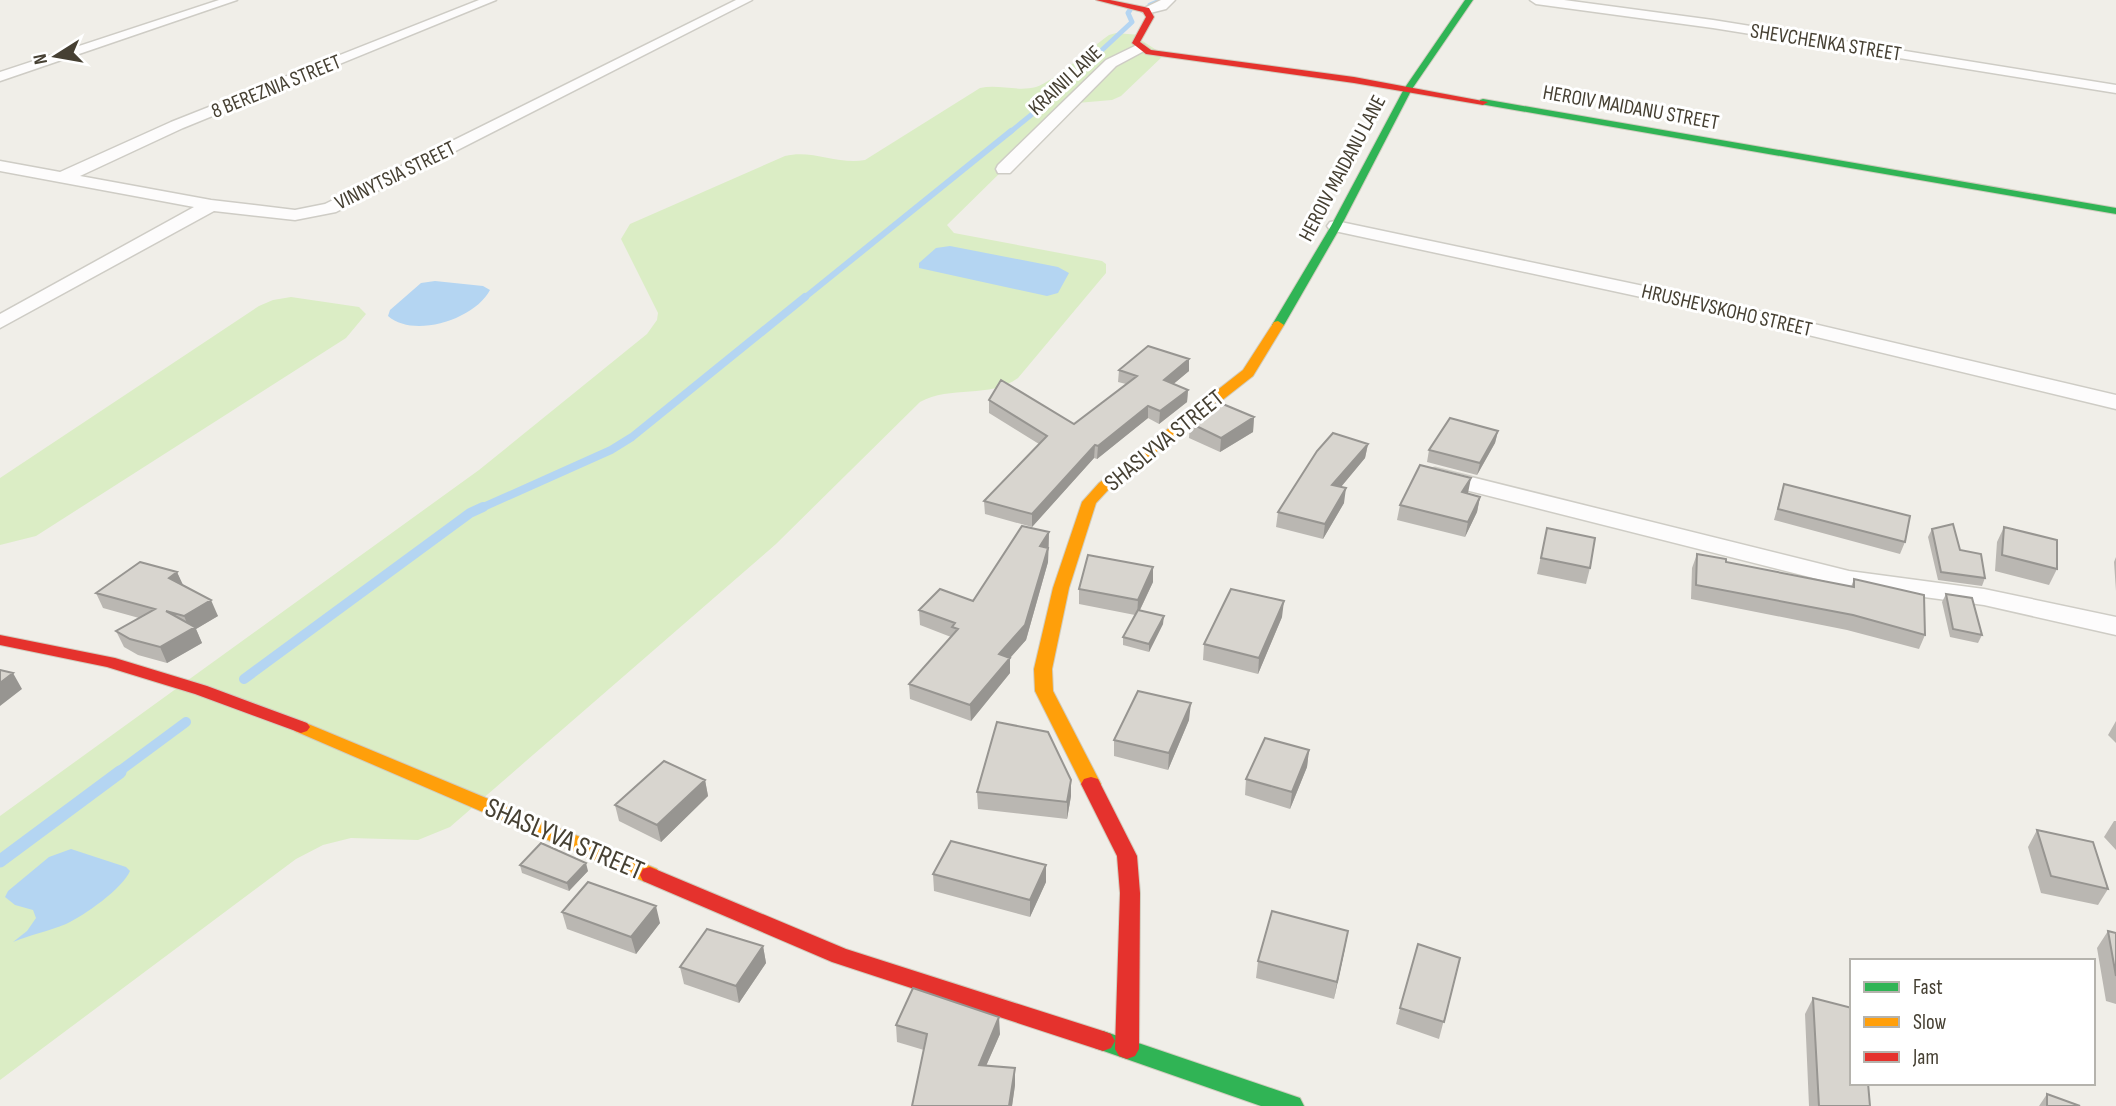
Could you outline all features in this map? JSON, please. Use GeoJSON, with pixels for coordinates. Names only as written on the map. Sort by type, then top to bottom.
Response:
{"type":"FeatureCollection","features":[{"type":"Feature","properties":{"kind":"street"},"geometry":{"type":"LineString","coordinates":[[0,77],[231,0]]}},
{"type":"Feature","properties":{"kind":"street","name":"8 BEREZNIA STREET"},"geometry":{"type":"LineString","coordinates":[[63,177],[166,130],[490,0]]}},
{"type":"Feature","properties":{"kind":"street","name":"VINNYTSIA STREET"},"geometry":{"type":"LineString","coordinates":[[0,166],[211,205],[295,215],[330,208],[746,0]]}},
{"type":"Feature","properties":{"kind":"street"},"geometry":{"type":"LineString","coordinates":[[1100,0],[1146,10],[1162,6],[1170,0]]}},
{"type":"Feature","properties":{"kind":"street","name":"HEROIV MAIDANU LANE"},"geometry":{"type":"LineString","coordinates":[[1259,359],[1336,226],[1408,89],[1469,0]]}},
{"type":"Feature","properties":{"kind":"street","name":"SHEVCHENKA STREET"},"geometry":{"type":"LineString","coordinates":[[1535,0],[1713,24],[2116,89]]}},
{"type":"Feature","properties":{"kind":"street","name":"KRAINII LANE"},"geometry":{"type":"LineString","coordinates":[[1004,169],[1111,63],[1139,48],[1136,43],[1150,17],[1146,10]]}},
{"type":"Feature","properties":{"kind":"street","name":"HEROIV MAIDANU STREET"},"geometry":{"type":"LineString","coordinates":[[1139,48],[1164,55],[1408,89],[2116,211]]}},
{"type":"Feature","properties":{"kind":"street"},"geometry":{"type":"LineString","coordinates":[[0,322],[211,205]]}},
{"type":"Feature","properties":{"kind":"street","name":"HRUSHEVSKOHO STREET"},"geometry":{"type":"LineString","coordinates":[[1336,226],[1729,310],[2116,402]]}},
{"type":"Feature","properties":{"kind":"street","name":"SHASLYVA STREET"},"geometry":{"type":"LineString","coordinates":[[1127,1049],[1130,893],[1127,856],[1044,691],[1043,669],[1061,588],[1089,502],[1104,486],[1248,373],[1259,359]]}},
{"type":"Feature","properties":{"kind":"street"},"geometry":{"type":"LineString","coordinates":[[1422,471],[1849,579],[1984,597],[2116,626]]}},
{"type":"Feature","properties":{"kind":"street","name":"SHASLYVA STREET"},"geometry":{"type":"LineString","coordinates":[[0,639],[109,662],[201,690],[341,742],[841,956],[1127,1049],[1270,1103]]}},
{"type":"Feature","properties":{"kind":"green space"},"geometry":{"type":"Polygon","coordinates":[[[1109,35],[1140,35],[1138,38],[1164,55],[1121,96],[1112,100],[1077,103],[947,225],[954,233],[1102,261],[1106,264],[1106,273],[1018,378],[995,388],[944,394],[920,402],[776,544],[450,827],[418,840],[351,838],[323,845],[296,859],[0,1080],[0,816],[479,470],[647,334],[657,320],[658,313],[621,239],[630,224],[785,156],[805,154],[865,160],[980,88],[1029,88],[1043,84],[1109,35]]]}},
{"type":"Feature","properties":{"kind":"green space"},"geometry":{"type":"Polygon","coordinates":[[[291,297],[359,307],[366,314],[346,338],[36,536],[0,545],[0,478],[259,306],[291,297]]]}},
{"type":"Feature","properties":{"kind":"water"},"geometry":{"type":"Polygon","coordinates":[[[950,246],[1058,267],[1069,273],[1058,293],[1047,296],[919,268],[919,263],[936,248],[950,246]]]}},
{"type":"Feature","properties":{"kind":"water"},"geometry":{"type":"Polygon","coordinates":[[[435,281],[483,286],[490,290],[471,310],[443,323],[413,326],[399,323],[388,316],[390,310],[421,283],[435,281]]]}},
{"type":"Feature","properties":{"kind":"water"},"geometry":{"type":"Polygon","coordinates":[[[71,849],[126,867],[130,871],[120,885],[83,915],[66,924],[13,942],[27,931],[36,918],[33,910],[15,905],[5,897],[8,891],[49,857],[71,849]]]}},
{"type":"Feature","properties":{"kind":"building"},"geometry":{"type":"Polygon","coordinates":[[[1148,346],[1189,359],[1164,380],[1188,390],[1160,411],[1148,406],[1098,446],[1095,445],[1032,514],[984,501],[1047,436],[989,400],[1001,380],[1074,424],[1137,376],[1119,370],[1148,346]]]}},
{"type":"Feature","properties":{"kind":"building"},"geometry":{"type":"Polygon","coordinates":[[[1218,402],[1254,417],[1221,438],[1190,423],[1218,402]]]}},
{"type":"Feature","properties":{"kind":"building"},"geometry":{"type":"Polygon","coordinates":[[[1450,418],[1498,431],[1480,463],[1429,450],[1450,418]]]}},
{"type":"Feature","properties":{"kind":"building"},"geometry":{"type":"Polygon","coordinates":[[[1333,433],[1368,444],[1332,485],[1346,488],[1325,524],[1278,512],[1317,451],[1333,433]]]}},
{"type":"Feature","properties":{"kind":"building"},"geometry":{"type":"Polygon","coordinates":[[[1420,465],[1471,478],[1462,492],[1480,497],[1468,522],[1400,505],[1420,465]]]}},
{"type":"Feature","properties":{"kind":"building"},"geometry":{"type":"Polygon","coordinates":[[[1784,484],[1910,516],[1905,542],[1778,509],[1784,484]]]}},
{"type":"Feature","properties":{"kind":"building"},"geometry":{"type":"Polygon","coordinates":[[[1953,524],[1960,550],[1981,554],[1985,578],[1941,572],[1932,529],[1953,524]]]}},
{"type":"Feature","properties":{"kind":"building"},"geometry":{"type":"Polygon","coordinates":[[[1022,526],[1049,532],[1040,546],[1048,548],[1025,625],[999,654],[1010,658],[970,705],[909,684],[958,629],[952,627],[955,623],[919,610],[940,589],[973,601],[1022,526]]]}},
{"type":"Feature","properties":{"kind":"building"},"geometry":{"type":"Polygon","coordinates":[[[2004,527],[2057,540],[2057,569],[2002,555],[2004,527]]]}},
{"type":"Feature","properties":{"kind":"building"},"geometry":{"type":"Polygon","coordinates":[[[1547,528],[1595,538],[1590,568],[1541,558],[1547,528]]]}},
{"type":"Feature","properties":{"kind":"building"},"geometry":{"type":"Polygon","coordinates":[[[1697,554],[1854,587],[1854,579],[1924,595],[1925,635],[1853,615],[1696,585],[1697,554]]]}},
{"type":"Feature","properties":{"kind":"building"},"geometry":{"type":"Polygon","coordinates":[[[1088,555],[1153,567],[1138,600],[1079,589],[1088,555]]]}},
{"type":"Feature","properties":{"kind":"building"},"geometry":{"type":"Polygon","coordinates":[[[140,562],[177,572],[169,578],[211,600],[184,616],[166,611],[195,627],[160,647],[130,639],[116,631],[155,609],[96,593],[140,562]]]}},
{"type":"Feature","properties":{"kind":"building"},"geometry":{"type":"Polygon","coordinates":[[[1231,589],[1284,601],[1259,658],[1204,644],[1231,589]]]}},
{"type":"Feature","properties":{"kind":"building"},"geometry":{"type":"Polygon","coordinates":[[[1946,594],[1972,598],[1982,635],[1953,629],[1946,594]]]}},
{"type":"Feature","properties":{"kind":"building"},"geometry":{"type":"Polygon","coordinates":[[[1138,610],[1164,616],[1149,644],[1123,637],[1138,610]]]}},
{"type":"Feature","properties":{"kind":"building"},"geometry":{"type":"Polygon","coordinates":[[[0,670],[13,673],[0,683],[0,670]]]}},
{"type":"Feature","properties":{"kind":"building"},"geometry":{"type":"Polygon","coordinates":[[[1138,691],[1191,703],[1169,753],[1114,740],[1138,691]]]}},
{"type":"Feature","properties":{"kind":"building"},"geometry":{"type":"Polygon","coordinates":[[[997,722],[1048,732],[1071,780],[1067,802],[977,792],[997,722]]]}},
{"type":"Feature","properties":{"kind":"building"},"geometry":{"type":"Polygon","coordinates":[[[1265,738],[1309,750],[1292,792],[1246,779],[1265,738]]]}},
{"type":"Feature","properties":{"kind":"building"},"geometry":{"type":"Polygon","coordinates":[[[664,761],[705,780],[657,825],[615,805],[664,761]]]}},
{"type":"Feature","properties":{"kind":"building"},"geometry":{"type":"Polygon","coordinates":[[[2037,830],[2093,842],[2108,889],[2051,876],[2037,830]]]}},
{"type":"Feature","properties":{"kind":"building"},"geometry":{"type":"Polygon","coordinates":[[[951,841],[1046,865],[1030,900],[933,874],[951,841]]]}},
{"type":"Feature","properties":{"kind":"building"},"geometry":{"type":"Polygon","coordinates":[[[541,843],[586,863],[567,883],[520,865],[541,843]]]}},
{"type":"Feature","properties":{"kind":"building"},"geometry":{"type":"Polygon","coordinates":[[[588,882],[656,906],[631,937],[562,912],[588,882]]]}},
{"type":"Feature","properties":{"kind":"building"},"geometry":{"type":"Polygon","coordinates":[[[1272,911],[1348,931],[1337,982],[1258,961],[1272,911]]]}},
{"type":"Feature","properties":{"kind":"building"},"geometry":{"type":"Polygon","coordinates":[[[707,929],[763,946],[736,986],[680,967],[707,929]]]}},
{"type":"Feature","properties":{"kind":"building"},"geometry":{"type":"Polygon","coordinates":[[[2108,931],[2116,933],[2116,976],[2108,931]]]}},
{"type":"Feature","properties":{"kind":"building"},"geometry":{"type":"Polygon","coordinates":[[[1418,944],[1460,958],[1444,1022],[1400,1008],[1418,944]]]}},
{"type":"Feature","properties":{"kind":"building"},"geometry":{"type":"Polygon","coordinates":[[[913,988],[999,1017],[979,1065],[1015,1068],[1009,1106],[912,1106],[927,1034],[896,1025],[913,988]]]}},
{"type":"Feature","properties":{"kind":"building"},"geometry":{"type":"Polygon","coordinates":[[[1813,998],[1850,1007],[1850,1085],[1868,1085],[1870,1106],[1819,1106],[1813,998]]]}},
{"type":"Feature","properties":{"kind":"building"},"geometry":{"type":"Polygon","coordinates":[[[2047,1094],[2080,1106],[2047,1106],[2047,1094]]]}},
{"type":"Feature","properties":{"kind":"waterway"},"geometry":{"type":"LineString","coordinates":[[1150,5],[1162,0]]}},
{"type":"Feature","properties":{"kind":"waterway"},"geometry":{"type":"LineString","coordinates":[[1009,133],[1041,107],[1132,22],[1128,13],[1130,10]]}},
{"type":"Feature","properties":{"kind":"waterway"},"geometry":{"type":"LineString","coordinates":[[803,299],[1011,131]]}},
{"type":"Feature","properties":{"kind":"waterway"},"geometry":{"type":"LineString","coordinates":[[479,509],[611,450],[632,437],[805,297]]}},
{"type":"Feature","properties":{"kind":"waterway"},"geometry":{"type":"LineString","coordinates":[[244,679],[470,513],[483,507]]}},
{"type":"Feature","properties":{"kind":"waterway"},"geometry":{"type":"LineString","coordinates":[[117,773],[186,722]]}},
{"type":"Feature","properties":{"kind":"waterway"},"geometry":{"type":"LineString","coordinates":[[0,861],[120,772]]}},
{"type":"Feature","properties":{"kind":"traffic: fast"},"geometry":{"type":"LineString","coordinates":[[1278,325],[1336,226],[1408,89],[1469,0]]}},
{"type":"Feature","properties":{"kind":"traffic: fast"},"geometry":{"type":"LineString","coordinates":[[1483,102],[2116,211]]}},
{"type":"Feature","properties":{"kind":"traffic: fast"},"geometry":{"type":"LineString","coordinates":[[1103,1041],[1292,1106]]}},
{"type":"Feature","properties":{"kind":"traffic: slow"},"geometry":{"type":"LineString","coordinates":[[1091,784],[1044,691],[1043,669],[1061,588],[1089,502],[1104,486],[1248,373],[1278,325]]}},
{"type":"Feature","properties":{"kind":"traffic: slow"},"geometry":{"type":"LineString","coordinates":[[301,727],[650,875]]}},
{"type":"Feature","properties":{"kind":"traffic: jam"},"geometry":{"type":"LineString","coordinates":[[1100,0],[1146,10],[1150,17],[1136,43],[1149,52],[1354,80],[1483,102]]}},
{"type":"Feature","properties":{"kind":"traffic: jam"},"geometry":{"type":"LineString","coordinates":[[0,640],[109,662],[201,690],[301,727]]}},
{"type":"Feature","properties":{"kind":"traffic: jam"},"geometry":{"type":"LineString","coordinates":[[1091,784],[1127,856],[1130,893],[1127,1049]]}},
{"type":"Feature","properties":{"kind":"traffic: jam"},"geometry":{"type":"LineString","coordinates":[[650,875],[840,956],[1103,1041]]}}]}
